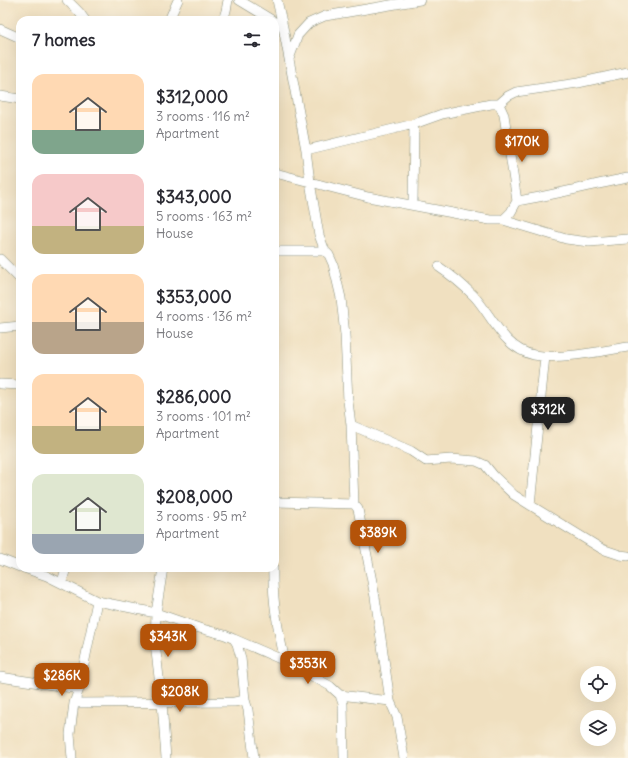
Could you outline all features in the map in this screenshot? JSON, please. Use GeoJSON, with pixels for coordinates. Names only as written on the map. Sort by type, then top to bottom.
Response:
{"type":"FeatureCollection","features":[{"type":"Feature","properties":{"kind":"street"},"geometry":{"type":"LineString","coordinates":[[67,0],[82,16]]}},
{"type":"Feature","properties":{"kind":"street"},"geometry":{"type":"LineString","coordinates":[[171,16],[178,0]]}},
{"type":"Feature","properties":{"kind":"street"},"geometry":{"type":"LineString","coordinates":[[224,16],[228,0]]}},
{"type":"Feature","properties":{"kind":"street"},"geometry":{"type":"LineString","coordinates":[[239,0],[265,16]]}},
{"type":"Feature","properties":{"kind":"street"},"geometry":{"type":"LineString","coordinates":[[278,0],[306,150],[319,235],[324,250],[329,255],[333,264],[341,298],[351,425],[354,504],[358,509],[363,529],[375,597],[390,701],[397,716],[404,758]]}},
{"type":"Feature","properties":{"kind":"street"},"geometry":{"type":"LineString","coordinates":[[289,59],[298,35],[309,23],[325,16],[420,0]]}},
{"type":"Feature","properties":{"kind":"street"},"geometry":{"type":"LineString","coordinates":[[279,24],[283,27]]}},
{"type":"Feature","properties":{"kind":"street"},"geometry":{"type":"LineString","coordinates":[[0,29],[16,36]]}},
{"type":"Feature","properties":{"kind":"street"},"geometry":{"type":"LineString","coordinates":[[306,150],[414,124],[442,114],[491,104],[499,104],[508,96],[516,92],[578,83],[628,72]]}},
{"type":"Feature","properties":{"kind":"street"},"geometry":{"type":"LineString","coordinates":[[0,96],[16,98]]}},
{"type":"Feature","properties":{"kind":"street"},"geometry":{"type":"LineString","coordinates":[[499,104],[504,116],[517,201],[511,212],[503,220]]}},
{"type":"Feature","properties":{"kind":"street"},"geometry":{"type":"LineString","coordinates":[[413,204],[414,124]]}},
{"type":"Feature","properties":{"kind":"street"},"geometry":{"type":"LineString","coordinates":[[279,173],[368,197],[413,204],[490,220],[503,220],[566,239],[589,242],[628,239]]}},
{"type":"Feature","properties":{"kind":"street"},"geometry":{"type":"LineString","coordinates":[[517,201],[559,194],[583,187],[628,178]]}},
{"type":"Feature","properties":{"kind":"street"},"geometry":{"type":"LineString","coordinates":[[279,251],[324,250]]}},
{"type":"Feature","properties":{"kind":"street"},"geometry":{"type":"LineString","coordinates":[[0,259],[16,275]]}},
{"type":"Feature","properties":{"kind":"street"},"geometry":{"type":"LineString","coordinates":[[439,267],[474,296],[507,340],[518,349],[533,355],[545,356],[585,353],[628,347]]}},
{"type":"Feature","properties":{"kind":"street"},"geometry":{"type":"LineString","coordinates":[[0,328],[16,326]]}},
{"type":"Feature","properties":{"kind":"street"},"geometry":{"type":"LineString","coordinates":[[530,505],[545,356]]}},
{"type":"Feature","properties":{"kind":"street"},"geometry":{"type":"LineString","coordinates":[[0,384],[16,385]]}},
{"type":"Feature","properties":{"kind":"street"},"geometry":{"type":"LineString","coordinates":[[351,425],[412,451],[426,461],[450,459],[476,461],[485,465],[514,495],[602,549],[628,556]]}},
{"type":"Feature","properties":{"kind":"street"},"geometry":{"type":"LineString","coordinates":[[279,502],[354,504]]}},
{"type":"Feature","properties":{"kind":"street"},"geometry":{"type":"LineString","coordinates":[[0,560],[16,566]]}},
{"type":"Feature","properties":{"kind":"street"},"geometry":{"type":"LineString","coordinates":[[36,572],[62,582],[97,601],[156,613],[234,639],[285,660],[330,686],[340,694],[344,704],[344,758]]}},
{"type":"Feature","properties":{"kind":"street"},"geometry":{"type":"LineString","coordinates":[[62,582],[65,572]]}},
{"type":"Feature","properties":{"kind":"street"},"geometry":{"type":"LineString","coordinates":[[162,572],[156,613],[155,643],[162,703],[166,758]]}},
{"type":"Feature","properties":{"kind":"street"},"geometry":{"type":"LineString","coordinates":[[272,572],[272,590],[275,612],[285,660]]}},
{"type":"Feature","properties":{"kind":"street"},"geometry":{"type":"LineString","coordinates":[[72,758],[70,734],[74,703],[79,689],[97,601]]}},
{"type":"Feature","properties":{"kind":"street"},"geometry":{"type":"LineString","coordinates":[[234,639],[241,658],[245,700],[248,710],[254,758]]}},
{"type":"Feature","properties":{"kind":"street"},"geometry":{"type":"LineString","coordinates":[[0,676],[79,689]]}},
{"type":"Feature","properties":{"kind":"street"},"geometry":{"type":"LineString","coordinates":[[340,694],[390,701]]}},
{"type":"Feature","properties":{"kind":"street"},"geometry":{"type":"LineString","coordinates":[[74,703],[234,702],[245,700]]}}]}
